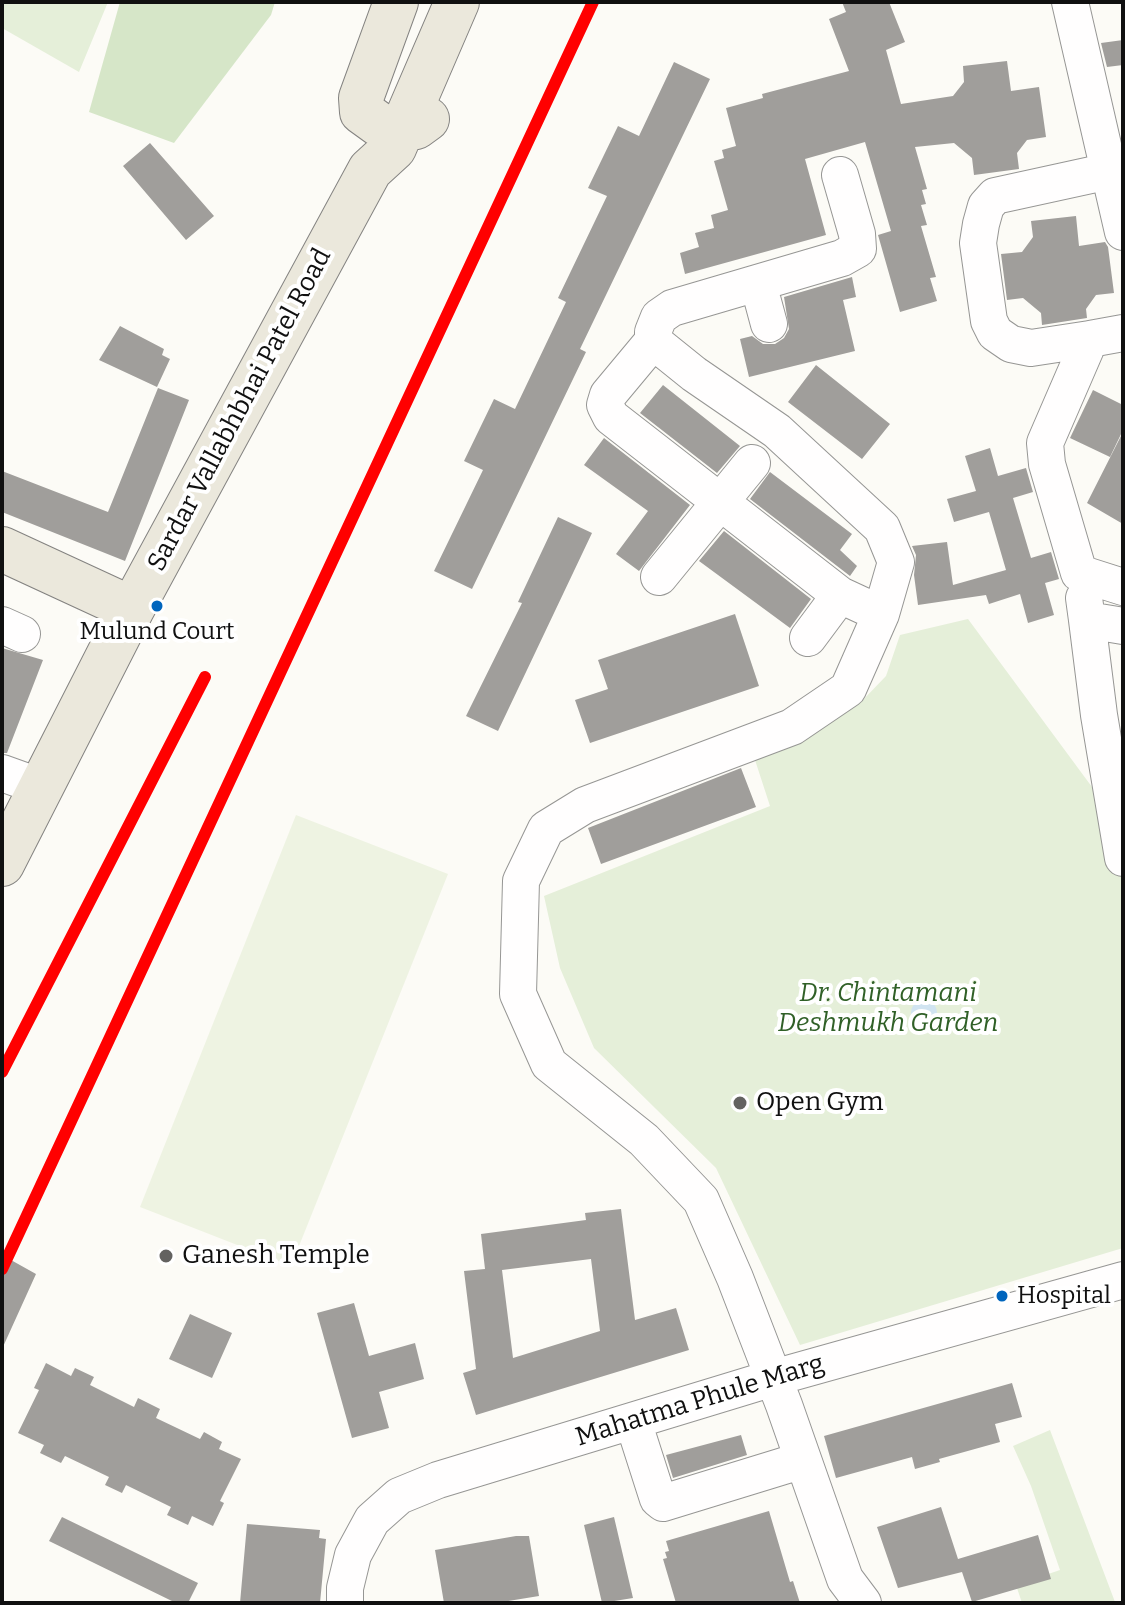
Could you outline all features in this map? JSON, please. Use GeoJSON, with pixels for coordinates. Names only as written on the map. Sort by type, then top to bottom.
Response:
{"type":"FeatureCollection","features":[{"type":"Feature","properties":{"kind":"main road"},"geometry":{"type":"LineString","coordinates":[[396,2],[361,98],[362,112],[391,128],[416,127],[438,111],[481,2]]}},
{"type":"Feature","properties":{"kind":"main road"},"geometry":{"type":"LineString","coordinates":[[391,128],[408,69],[435,2]]}},
{"type":"Feature","properties":{"kind":"main road"},"geometry":{"type":"LineString","coordinates":[[391,128],[426,77],[457,2]]}},
{"type":"Feature","properties":{"kind":"main road","name":"Sardar Vallabhbhai Patel Road"},"geometry":{"type":"LineString","coordinates":[[2,864],[18,796],[132,609],[370,170],[394,148],[391,128]]}},
{"type":"Feature","properties":{"kind":"main road"},"geometry":{"type":"LineString","coordinates":[[2,549],[132,609]]}},
{"type":"Feature","properties":{"kind":"street"},"geometry":{"type":"LineString","coordinates":[[1074,3],[1116,170],[1123,232]]}},
{"type":"Feature","properties":{"kind":"street"},"geometry":{"type":"LineString","coordinates":[[1107,336],[1031,348],[1011,344],[995,333],[989,321],[978,243],[986,206],[995,196],[1116,170]]}},
{"type":"Feature","properties":{"kind":"street"},"geometry":{"type":"LineString","coordinates":[[840,175],[857,234],[858,249],[763,302],[672,331],[608,395],[605,405],[608,413],[840,595],[881,614]]}},
{"type":"Feature","properties":{"kind":"street"},"geometry":{"type":"LineString","coordinates":[[672,331],[694,374],[777,431],[882,528],[896,562],[881,614],[848,689],[792,727],[585,805],[546,829],[521,881],[518,994],[549,1064],[644,1140],[701,1200],[773,1378],[845,1579],[863,1603]]}},
{"type":"Feature","properties":{"kind":"street"},"geometry":{"type":"LineString","coordinates":[[1107,336],[1045,443],[1047,464],[1079,573],[1123,858]]}},
{"type":"Feature","properties":{"kind":"street"},"geometry":{"type":"LineString","coordinates":[[659,577],[752,463]]}},
{"type":"Feature","properties":{"kind":"street"},"geometry":{"type":"LineString","coordinates":[[1079,573],[1123,587]]}},
{"type":"Feature","properties":{"kind":"street"},"geometry":{"type":"LineString","coordinates":[[808,638],[840,595]]}},
{"type":"Feature","properties":{"kind":"street"},"geometry":{"type":"LineString","coordinates":[[1087,620],[1123,626]]}},
{"type":"Feature","properties":{"kind":"street","name":"Mahatma Phule Marg"},"geometry":{"type":"LineString","coordinates":[[345,1603],[345,1588],[353,1555],[372,1520],[399,1496],[438,1480],[773,1378],[1123,1280]]}},
{"type":"Feature","properties":{"kind":"street"},"geometry":{"type":"LineString","coordinates":[[633,1421],[658,1499],[663,1503],[803,1460]]}},
{"type":"Feature","properties":{"kind":"green space"},"geometry":{"type":"Polygon","coordinates":[[[2,2],[108,2],[79,72],[2,28],[2,2]]]}},
{"type":"Feature","properties":{"kind":"green space"},"geometry":{"type":"Polygon","coordinates":[[[120,2],[275,2],[271,15],[174,143],[89,112],[120,2]]]}},
{"type":"Feature","properties":{"kind":"green space","name":"Dr. Chintamani Deshmukh Garden"},"geometry":{"type":"Polygon","coordinates":[[[968,619],[1123,829],[1123,1248],[800,1345],[716,1168],[594,1048],[560,968],[544,896],[770,806],[755,760],[861,702],[886,676],[900,635],[968,619]]]}},
{"type":"Feature","properties":{"kind":"green space"},"geometry":{"type":"Polygon","coordinates":[[[296,815],[448,874],[291,1266],[140,1207],[296,815]]]}},
{"type":"Feature","properties":{"kind":"green space"},"geometry":{"type":"Polygon","coordinates":[[[1050,1430],[1113,1603],[1022,1603],[1016,1585],[1060,1570],[1031,1486],[1013,1446],[1050,1430]]]}},
{"type":"Feature","properties":{"kind":"water"},"geometry":{"type":"Polygon","coordinates":[[[924,1000],[933,1004],[937,1013],[933,1022],[924,1026],[915,1022],[911,1013],[915,1004],[924,1000]]]}},
{"type":"Feature","properties":{"kind":"building"},"geometry":{"type":"Polygon","coordinates":[[[842,2],[889,2],[905,42],[886,50],[901,104],[953,96],[964,82],[963,66],[1007,61],[1011,91],[1039,87],[1046,137],[1027,140],[1017,153],[1019,169],[974,175],[972,158],[954,143],[915,147],[927,189],[922,190],[926,204],[921,205],[927,225],[921,226],[936,277],[930,278],[937,301],[900,312],[878,235],[891,231],[865,142],[805,159],[826,235],[685,274],[680,253],[699,247],[695,233],[714,228],[711,215],[728,210],[714,161],[724,158],[722,150],[736,146],[726,108],[763,98],[762,94],[849,71],[829,19],[846,12],[842,2]]]}},
{"type":"Feature","properties":{"kind":"building"},"geometry":{"type":"Polygon","coordinates":[[[1123,40],[1123,65],[1107,67],[1101,43],[1123,40]]]}},
{"type":"Feature","properties":{"kind":"building"},"geometry":{"type":"Polygon","coordinates":[[[674,62],[710,79],[580,349],[586,352],[472,589],[434,571],[483,470],[464,461],[494,399],[515,409],[566,302],[558,298],[607,196],[588,188],[618,126],[639,136],[674,62]]]}},
{"type":"Feature","properties":{"kind":"building"},"geometry":{"type":"Polygon","coordinates":[[[150,143],[214,216],[186,240],[123,166],[150,143]]]}},
{"type":"Feature","properties":{"kind":"building"},"geometry":{"type":"Polygon","coordinates":[[[1076,216],[1079,246],[1105,242],[1108,247],[1114,293],[1096,295],[1086,309],[1087,318],[1042,325],[1041,313],[1023,298],[1007,300],[1001,254],[1022,252],[1033,237],[1031,221],[1076,216]]]}},
{"type":"Feature","properties":{"kind":"building"},"geometry":{"type":"Polygon","coordinates":[[[852,277],[856,297],[843,300],[855,351],[749,377],[740,339],[752,336],[763,344],[775,344],[784,338],[789,329],[784,297],[852,277]]]}},
{"type":"Feature","properties":{"kind":"building"},"geometry":{"type":"Polygon","coordinates":[[[120,326],[164,349],[162,355],[170,359],[157,387],[99,360],[120,326]]]}},
{"type":"Feature","properties":{"kind":"building"},"geometry":{"type":"Polygon","coordinates":[[[816,365],[890,424],[862,459],[788,402],[816,365]]]}},
{"type":"Feature","properties":{"kind":"building"},"geometry":{"type":"Polygon","coordinates":[[[663,385],[740,446],[717,473],[640,413],[663,385]]]}},
{"type":"Feature","properties":{"kind":"building"},"geometry":{"type":"Polygon","coordinates":[[[158,388],[189,400],[125,561],[2,512],[2,471],[108,512],[158,388]]]}},
{"type":"Feature","properties":{"kind":"building"},"geometry":{"type":"Polygon","coordinates":[[[1093,390],[1123,405],[1123,430],[1110,457],[1070,438],[1093,390]]]}},
{"type":"Feature","properties":{"kind":"building"},"geometry":{"type":"Polygon","coordinates":[[[1123,432],[1123,524],[1087,503],[1123,432]]]}},
{"type":"Feature","properties":{"kind":"building"},"geometry":{"type":"Polygon","coordinates":[[[604,438],[690,505],[639,571],[616,554],[648,511],[584,465],[604,438]]]}},
{"type":"Feature","properties":{"kind":"building"},"geometry":{"type":"Polygon","coordinates":[[[990,448],[998,476],[1026,468],[1033,492],[1013,498],[1031,558],[1051,552],[1059,579],[1045,583],[1054,615],[1028,623],[1020,594],[989,604],[986,595],[918,605],[914,575],[916,555],[912,546],[947,542],[953,585],[1006,570],[989,512],[954,522],[947,499],[976,491],[965,456],[990,448]]]}},
{"type":"Feature","properties":{"kind":"building"},"geometry":{"type":"Polygon","coordinates":[[[770,472],[852,534],[840,550],[857,566],[850,576],[750,499],[770,472]]]}},
{"type":"Feature","properties":{"kind":"building"},"geometry":{"type":"Polygon","coordinates":[[[558,517],[592,533],[498,731],[466,716],[522,603],[518,602],[558,517]]]}},
{"type":"Feature","properties":{"kind":"building"},"geometry":{"type":"Polygon","coordinates":[[[724,531],[811,599],[790,628],[699,561],[724,531]]]}},
{"type":"Feature","properties":{"kind":"building"},"geometry":{"type":"Polygon","coordinates":[[[735,614],[759,686],[590,743],[575,700],[608,689],[598,660],[735,614]]]}},
{"type":"Feature","properties":{"kind":"building"},"geometry":{"type":"Polygon","coordinates":[[[2,648],[43,660],[7,753],[2,753],[2,648]]]}},
{"type":"Feature","properties":{"kind":"building"},"geometry":{"type":"Polygon","coordinates":[[[741,768],[756,807],[601,864],[588,828],[741,768]]]}},
{"type":"Feature","properties":{"kind":"building"},"geometry":{"type":"Polygon","coordinates":[[[621,1209],[635,1320],[676,1308],[689,1350],[476,1415],[463,1373],[476,1369],[464,1271],[485,1269],[481,1234],[586,1220],[585,1213],[621,1209]],[[591,1259],[502,1270],[513,1358],[600,1331],[591,1259]]]}},
{"type":"Feature","properties":{"kind":"building"},"geometry":{"type":"Polygon","coordinates":[[[2,1255],[36,1274],[2,1349],[2,1255]]]}},
{"type":"Feature","properties":{"kind":"building"},"geometry":{"type":"Polygon","coordinates":[[[354,1303],[369,1356],[415,1343],[424,1379],[379,1392],[389,1428],[352,1438],[317,1313],[354,1303]]]}},
{"type":"Feature","properties":{"kind":"building"},"geometry":{"type":"Polygon","coordinates":[[[190,1314],[232,1333],[212,1378],[169,1359],[190,1314]]]}},
{"type":"Feature","properties":{"kind":"building"},"geometry":{"type":"Polygon","coordinates":[[[46,1363],[71,1376],[75,1368],[94,1377],[90,1385],[134,1407],[138,1398],[160,1409],[156,1418],[200,1439],[204,1432],[222,1442],[219,1449],[241,1459],[220,1501],[224,1503],[213,1526],[192,1516],[188,1525],[167,1515],[171,1507],[126,1485],[122,1493],[105,1485],[109,1477],[65,1456],[61,1463],[40,1453],[44,1445],[18,1433],[39,1390],[34,1388],[46,1363]]]}},
{"type":"Feature","properties":{"kind":"building"},"geometry":{"type":"Polygon","coordinates":[[[1012,1383],[1022,1417],[995,1424],[1000,1442],[915,1469],[912,1457],[836,1478],[824,1436],[1012,1383]]]}},
{"type":"Feature","properties":{"kind":"building"},"geometry":{"type":"Polygon","coordinates":[[[741,1435],[747,1455],[673,1478],[666,1455],[741,1435]]]}},
{"type":"Feature","properties":{"kind":"building"},"geometry":{"type":"Polygon","coordinates":[[[941,1507],[958,1559],[1038,1535],[1051,1579],[972,1602],[962,1572],[898,1588],[877,1527],[941,1507]]]}},
{"type":"Feature","properties":{"kind":"building"},"geometry":{"type":"Polygon","coordinates":[[[769,1511],[790,1582],[793,1581],[800,1603],[676,1603],[663,1559],[667,1558],[665,1552],[669,1551],[666,1541],[769,1511]]]}},
{"type":"Feature","properties":{"kind":"building"},"geometry":{"type":"Polygon","coordinates":[[[62,1517],[198,1583],[188,1603],[176,1603],[49,1541],[62,1517]]]}},
{"type":"Feature","properties":{"kind":"building"},"geometry":{"type":"Polygon","coordinates":[[[614,1517],[633,1598],[602,1603],[584,1525],[614,1517]]]}},
{"type":"Feature","properties":{"kind":"building"},"geometry":{"type":"Polygon","coordinates":[[[247,1524],[320,1530],[319,1538],[326,1539],[320,1603],[240,1603],[247,1524]]]}},
{"type":"Feature","properties":{"kind":"building"},"geometry":{"type":"Polygon","coordinates":[[[529,1536],[539,1596],[496,1603],[444,1603],[435,1550],[529,1536]]]}},
{"type":"Feature","properties":{"kind":"transit line"},"geometry":{"type":"LineString","coordinates":[[2,1269],[593,2]]}},
{"type":"Feature","properties":{"kind":"transit line"},"geometry":{"type":"LineString","coordinates":[[2,1072],[205,677]]}},
{"type":"Feature","properties":{"kind":"place","name":"Mulund Court"},"geometry":{"type":"Point","coordinates":[157,606]}},
{"type":"Feature","properties":{"kind":"place","name":"Open Gym"},"geometry":{"type":"Point","coordinates":[740,1103]}},
{"type":"Feature","properties":{"kind":"place","name":"Ganesh Temple"},"geometry":{"type":"Point","coordinates":[166,1256]}},
{"type":"Feature","properties":{"kind":"place","name":"Hospital"},"geometry":{"type":"Point","coordinates":[1002,1296]}}]}
